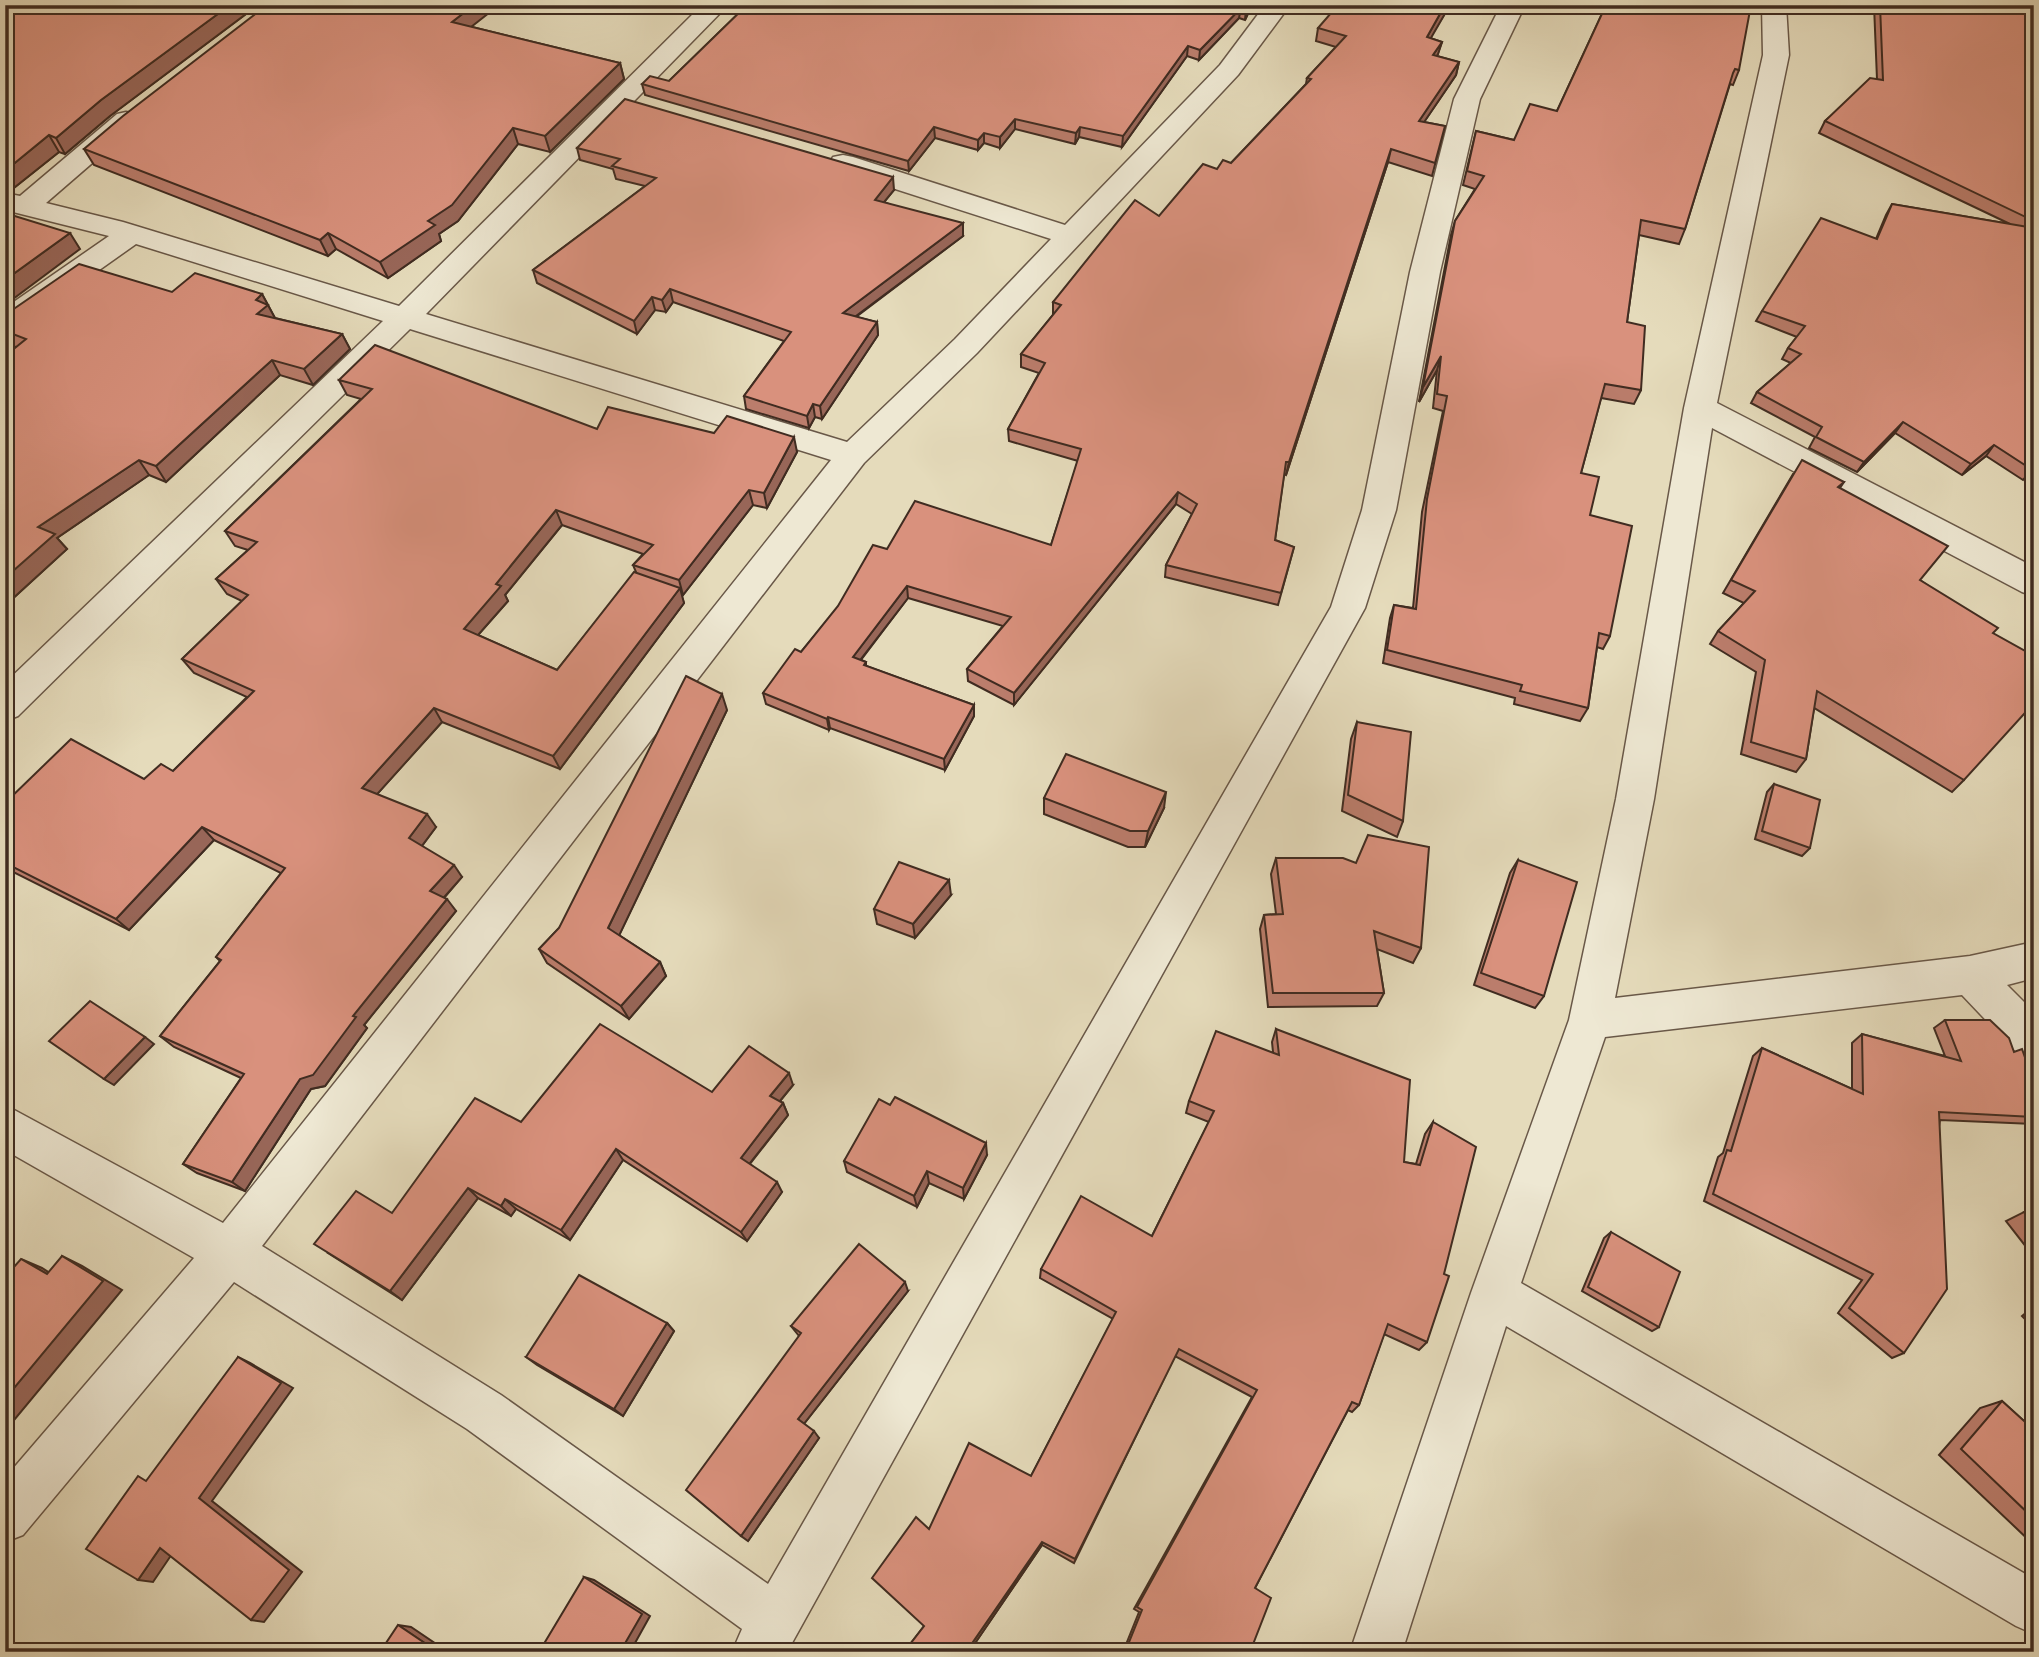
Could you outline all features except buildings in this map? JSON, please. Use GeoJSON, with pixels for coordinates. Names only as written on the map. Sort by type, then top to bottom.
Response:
{"type":"FeatureCollection","features":[{"type":"Feature","properties":{"kind":"street"},"geometry":{"type":"LineString","coordinates":[[5,706],[404,317],[635,103],[716,5]]}},
{"type":"Feature","properties":{"kind":"street"},"geometry":{"type":"LineString","coordinates":[[5,1517],[229,1252],[853,455],[967,346],[1229,70],[1278,5]]}},
{"type":"Feature","properties":{"kind":"street"},"geometry":{"type":"LineString","coordinates":[[5,1126],[229,1252],[484,1412],[766,1636],[1348,608],[1378,510],[1425,272],[1467,99],[1513,5]]}},
{"type":"Feature","properties":{"kind":"street"},"geometry":{"type":"LineString","coordinates":[[1376,1652],[1494,1293],[1590,1020],[1635,799],[1700,408],[1776,55],[1774,5]]}},
{"type":"Feature","properties":{"kind":"street"},"geometry":{"type":"LineString","coordinates":[[16,203],[142,108]]}},
{"type":"Feature","properties":{"kind":"street"},"geometry":{"type":"LineString","coordinates":[[817,156],[920,186],[1071,236]]}},
{"type":"Feature","properties":{"kind":"street"},"geometry":{"type":"LineString","coordinates":[[16,203],[132,234],[853,455]]}},
{"type":"Feature","properties":{"kind":"street"},"geometry":{"type":"LineString","coordinates":[[5,322],[132,234]]}},
{"type":"Feature","properties":{"kind":"street"},"geometry":{"type":"LineString","coordinates":[[1700,408],[2034,583]]}},
{"type":"Feature","properties":{"kind":"street"},"geometry":{"type":"LineString","coordinates":[[1590,1020],[1970,975],[2034,961]]}},
{"type":"Feature","properties":{"kind":"street"},"geometry":{"type":"LineString","coordinates":[[1970,975],[2034,1041]]}},
{"type":"Feature","properties":{"kind":"street"},"geometry":{"type":"LineString","coordinates":[[1494,1293],[2034,1608]]}}]}
